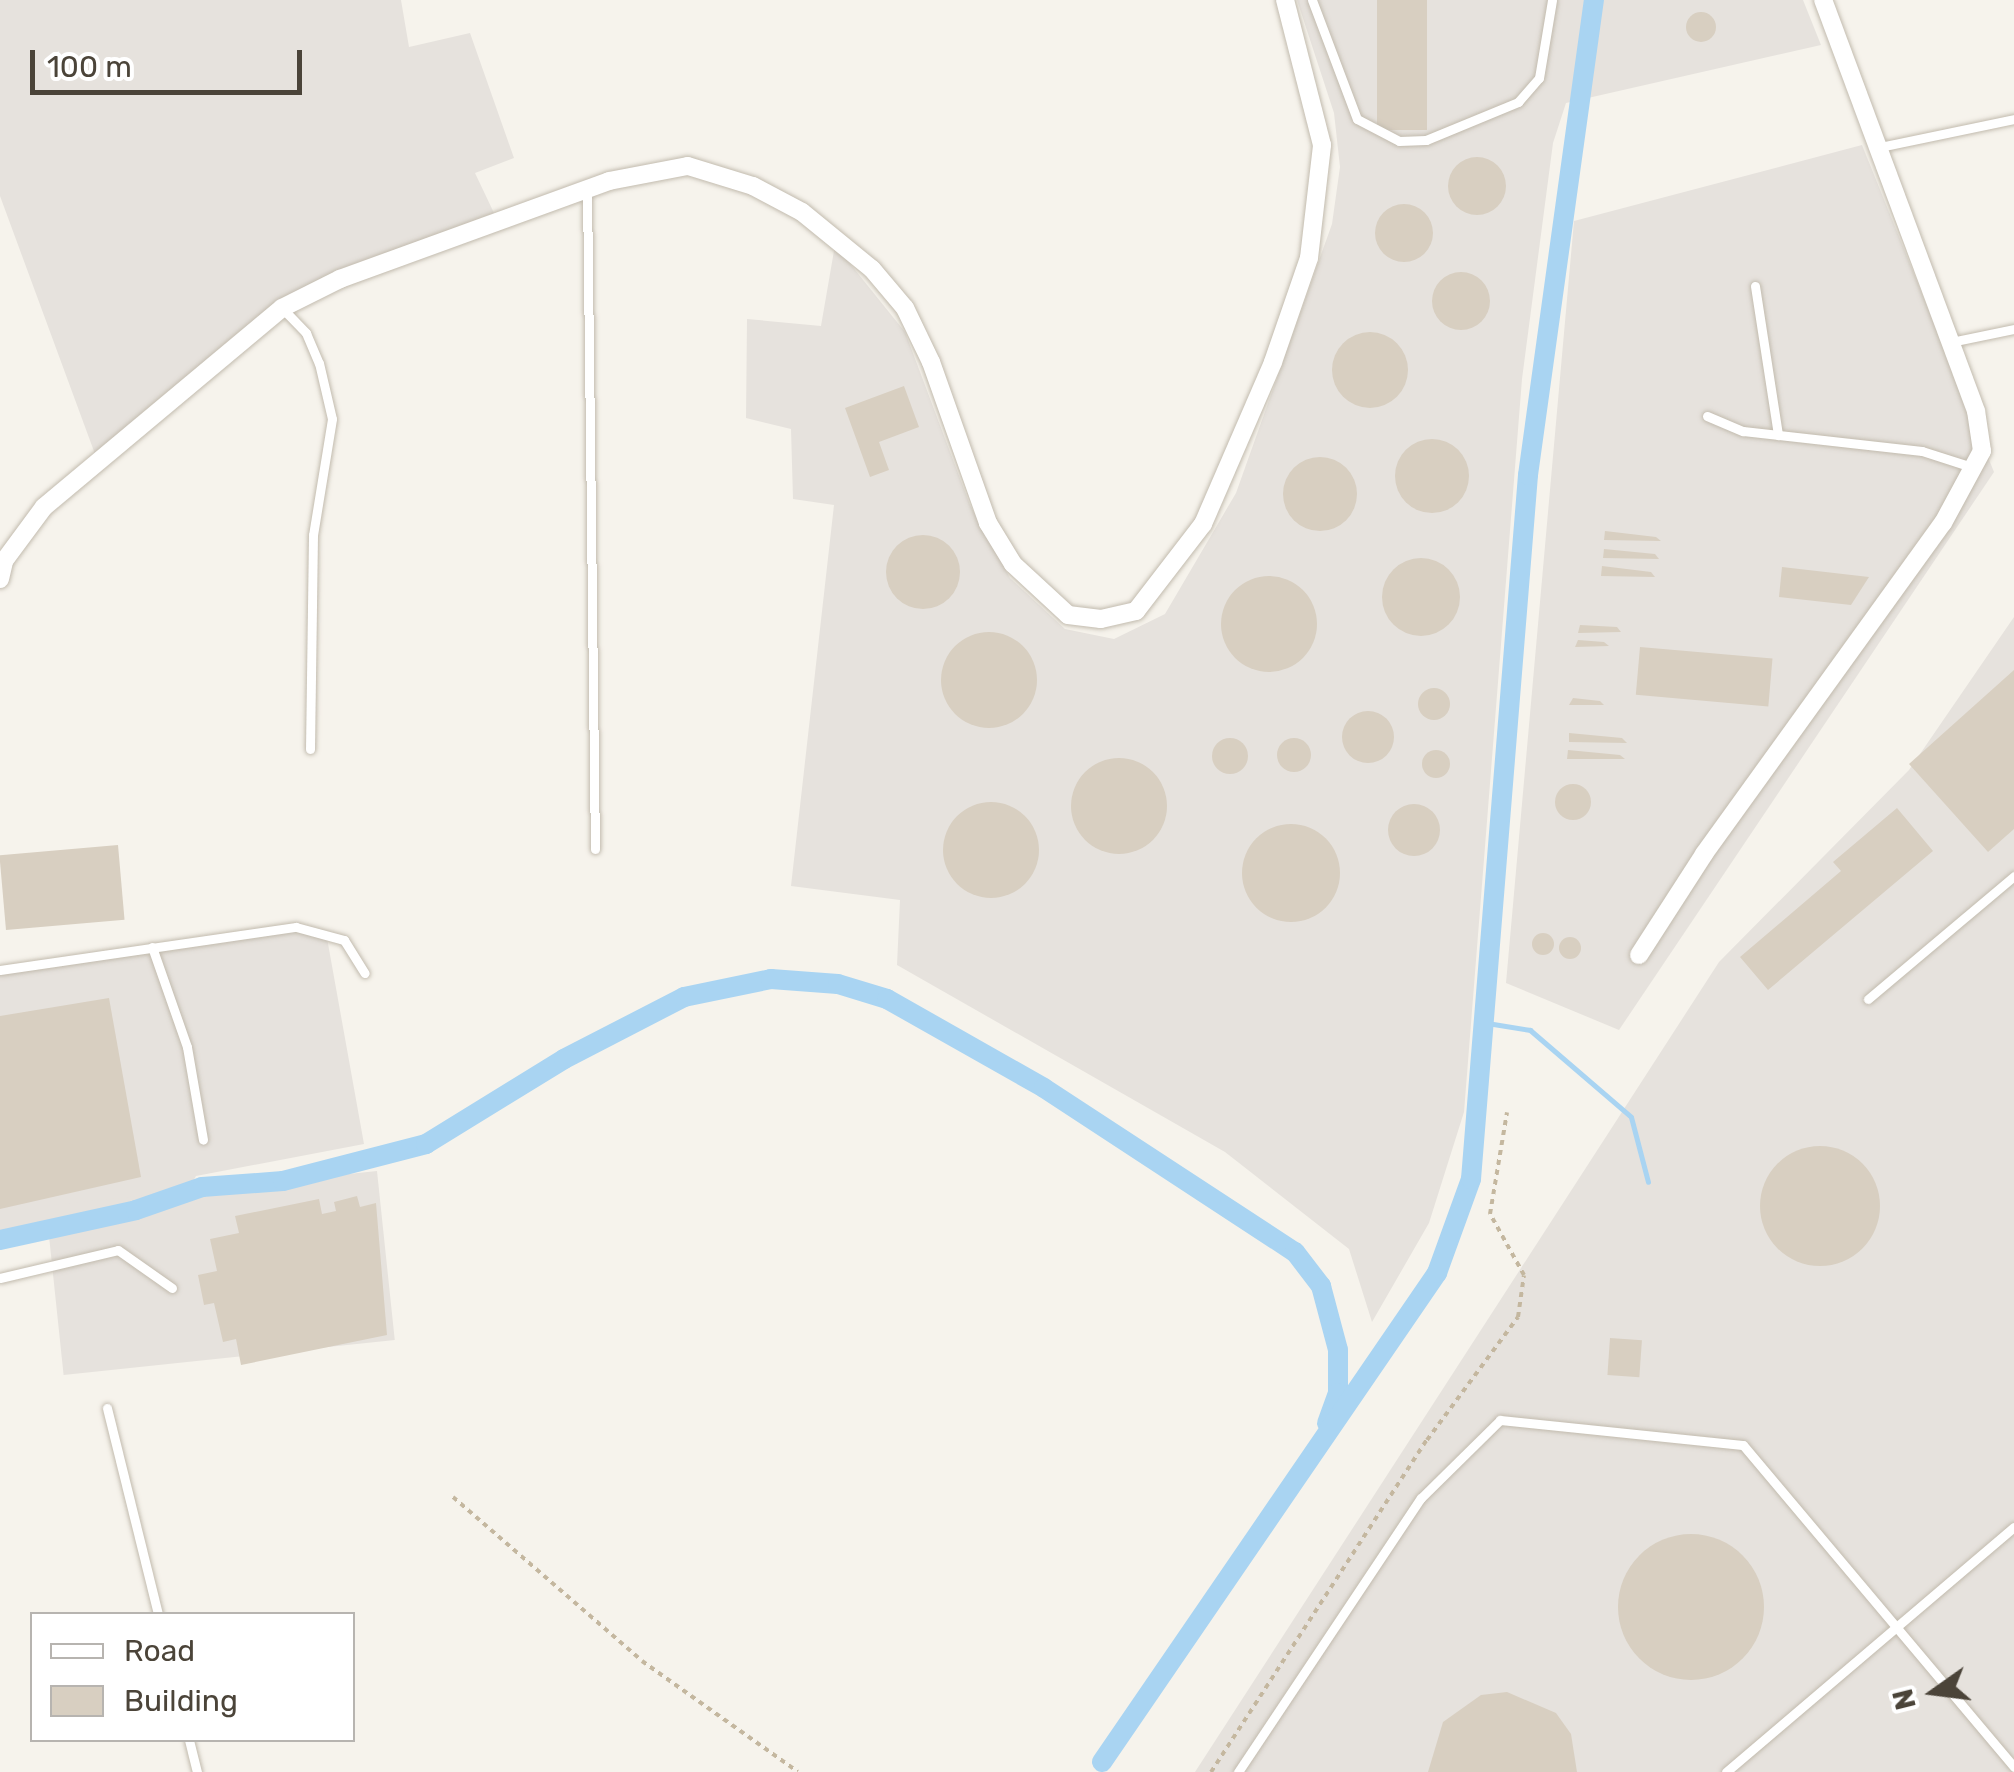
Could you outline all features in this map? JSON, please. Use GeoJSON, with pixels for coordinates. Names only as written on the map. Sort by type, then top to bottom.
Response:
{"type":"FeatureCollection","features":[{"type":"Feature","properties":{"kind":"street"},"geometry":{"type":"LineString","coordinates":[[0,579],[11,551],[44,507],[282,308],[340,279],[587,188],[648,169],[705,169],[753,186],[843,240],[905,308],[932,362],[988,523],[1013,564],[1068,615],[1101,618],[1136,611],[1203,524],[1273,362],[1308,258],[1322,144],[1285,0]]}},
{"type":"Feature","properties":{"kind":"street"},"geometry":{"type":"LineString","coordinates":[[1640,955],[1978,468],[1981,432],[1824,0]]}},
{"type":"Feature","properties":{"kind":"lane"},"geometry":{"type":"LineString","coordinates":[[1312,0],[1358,119],[1399,141],[1426,140],[1518,102],[1539,78],[1552,0]]}},
{"type":"Feature","properties":{"kind":"lane"},"geometry":{"type":"LineString","coordinates":[[1880,147],[2014,119]]}},
{"type":"Feature","properties":{"kind":"lane"},"geometry":{"type":"LineString","coordinates":[[587,188],[595,849]]}},
{"type":"Feature","properties":{"kind":"lane"},"geometry":{"type":"LineString","coordinates":[[1755,286],[1778,435]]}},
{"type":"Feature","properties":{"kind":"lane"},"geometry":{"type":"LineString","coordinates":[[282,308],[306,334],[319,362],[332,418],[313,536],[310,750]]}},
{"type":"Feature","properties":{"kind":"lane"},"geometry":{"type":"LineString","coordinates":[[1950,342],[2014,329]]}},
{"type":"Feature","properties":{"kind":"lane"},"geometry":{"type":"LineString","coordinates":[[1707,416],[1778,435],[1922,451],[1978,468]]}},
{"type":"Feature","properties":{"kind":"lane"},"geometry":{"type":"LineString","coordinates":[[1868,999],[2014,876]]}},
{"type":"Feature","properties":{"kind":"lane"},"geometry":{"type":"LineString","coordinates":[[0,970],[266,928],[320,930],[344,940],[366,973]]}},
{"type":"Feature","properties":{"kind":"lane"},"geometry":{"type":"LineString","coordinates":[[152,947],[187,1047],[203,1140]]}},
{"type":"Feature","properties":{"kind":"lane"},"geometry":{"type":"LineString","coordinates":[[0,1278],[118,1250],[172,1288]]}},
{"type":"Feature","properties":{"kind":"lane"},"geometry":{"type":"LineString","coordinates":[[107,1408],[158,1612]]}},
{"type":"Feature","properties":{"kind":"lane"},"geometry":{"type":"LineString","coordinates":[[1238,1772],[1422,1498],[1500,1420],[1743,1445],[2014,1767]]}},
{"type":"Feature","properties":{"kind":"lane"},"geometry":{"type":"LineString","coordinates":[[1726,1772],[2014,1527]]}},
{"type":"Feature","properties":{"kind":"lane"},"geometry":{"type":"LineString","coordinates":[[189,1742],[197,1772]]}},
{"type":"Feature","properties":{"kind":"path"},"geometry":{"type":"LineString","coordinates":[[1212,1772],[1419,1452],[1518,1317],[1524,1276],[1490,1214],[1507,1112]]}},
{"type":"Feature","properties":{"kind":"path"},"geometry":{"type":"LineString","coordinates":[[453,1496],[611,1636],[798,1772]]}},
{"type":"Feature","properties":{"kind":"shaded area"},"geometry":{"type":"Polygon","coordinates":[[[0,0],[401,0],[409,47],[470,33],[514,158],[475,173],[494,213],[327,276],[95,454],[0,196],[0,0]]]}},
{"type":"Feature","properties":{"kind":"shaded area"},"geometry":{"type":"Polygon","coordinates":[[[1297,0],[1803,0],[1821,45],[1566,103],[1553,143],[1522,379],[1464,1112],[1429,1223],[1372,1322],[1349,1249],[1225,1152],[897,965],[900,900],[791,886],[834,505],[793,499],[791,429],[746,418],[747,319],[821,326],[835,245],[905,332],[970,505],[1010,578],[1065,629],[1114,639],[1165,614],[1236,493],[1332,224],[1340,167],[1334,113],[1297,0]]]}},
{"type":"Feature","properties":{"kind":"shaded area"},"geometry":{"type":"Polygon","coordinates":[[[1862,145],[1994,472],[1619,1030],[1506,983],[1574,221],[1862,145]]]}},
{"type":"Feature","properties":{"kind":"shaded area"},"geometry":{"type":"Polygon","coordinates":[[[2014,617],[2014,1772],[1195,1772],[1719,962],[1909,770],[2014,617]]]}},
{"type":"Feature","properties":{"kind":"shaded area"},"geometry":{"type":"Polygon","coordinates":[[[292,930],[327,938],[364,1144],[196,1176],[188,1190],[0,1235],[0,974],[292,930]]]}},
{"type":"Feature","properties":{"kind":"shaded area"},"geometry":{"type":"Polygon","coordinates":[[[377,1171],[395,1340],[64,1375],[46,1206],[377,1171]]]}},
{"type":"Feature","properties":{"kind":"building"},"geometry":{"type":"Polygon","coordinates":[[[1377,0],[1427,0],[1427,130],[1377,130],[1377,0]]]}},
{"type":"Feature","properties":{"kind":"building"},"geometry":{"type":"Polygon","coordinates":[[[1701,12],[1712,16],[1716,27],[1712,38],[1701,42],[1690,38],[1686,27],[1690,16],[1701,12]]]}},
{"type":"Feature","properties":{"kind":"building"},"geometry":{"type":"Polygon","coordinates":[[[1477,157],[1497,166],[1506,186],[1497,206],[1477,215],[1457,206],[1448,186],[1457,166],[1477,157]]]}},
{"type":"Feature","properties":{"kind":"building"},"geometry":{"type":"Polygon","coordinates":[[[1404,204],[1424,213],[1433,233],[1424,253],[1404,262],[1384,253],[1375,233],[1384,213],[1404,204]]]}},
{"type":"Feature","properties":{"kind":"building"},"geometry":{"type":"Polygon","coordinates":[[[1461,272],[1482,280],[1490,301],[1482,322],[1461,330],[1440,322],[1432,301],[1440,280],[1461,272]]]}},
{"type":"Feature","properties":{"kind":"building"},"geometry":{"type":"Polygon","coordinates":[[[1370,332],[1397,343],[1408,370],[1397,397],[1370,408],[1343,397],[1332,370],[1343,343],[1370,332]]]}},
{"type":"Feature","properties":{"kind":"building"},"geometry":{"type":"Polygon","coordinates":[[[904,386],[919,427],[879,442],[889,470],[870,477],[845,408],[904,386]]]}},
{"type":"Feature","properties":{"kind":"building"},"geometry":{"type":"Polygon","coordinates":[[[1432,439],[1458,450],[1469,476],[1458,502],[1432,513],[1406,502],[1395,476],[1406,450],[1432,439]]]}},
{"type":"Feature","properties":{"kind":"building"},"geometry":{"type":"Polygon","coordinates":[[[1320,457],[1346,468],[1357,494],[1346,520],[1320,531],[1294,520],[1283,494],[1294,468],[1320,457]]]}},
{"type":"Feature","properties":{"kind":"building"},"geometry":{"type":"Polygon","coordinates":[[[1605,531],[1656,537],[1661,541],[1604,540],[1605,531]]]}},
{"type":"Feature","properties":{"kind":"building"},"geometry":{"type":"Polygon","coordinates":[[[923,535],[949,546],[960,572],[949,598],[923,609],[897,598],[886,572],[897,546],[923,535]]]}},
{"type":"Feature","properties":{"kind":"building"},"geometry":{"type":"Polygon","coordinates":[[[1604,549],[1655,554],[1659,559],[1603,558],[1604,549]]]}},
{"type":"Feature","properties":{"kind":"building"},"geometry":{"type":"Polygon","coordinates":[[[1413,558],[1429,558],[1454,575],[1460,597],[1454,619],[1443,630],[1429,636],[1413,636],[1388,619],[1382,605],[1382,589],[1399,564],[1413,558]]]}},
{"type":"Feature","properties":{"kind":"building"},"geometry":{"type":"Polygon","coordinates":[[[1602,566],[1651,572],[1655,577],[1601,576],[1602,566]]]}},
{"type":"Feature","properties":{"kind":"building"},"geometry":{"type":"Polygon","coordinates":[[[1782,567],[1869,577],[1851,605],[1779,597],[1782,567]]]}},
{"type":"Feature","properties":{"kind":"building"},"geometry":{"type":"Polygon","coordinates":[[[1269,576],[1287,579],[1303,590],[1314,606],[1314,642],[1303,658],[1287,669],[1269,672],[1251,669],[1235,658],[1224,642],[1221,624],[1224,606],[1235,590],[1251,579],[1269,576]]]}},
{"type":"Feature","properties":{"kind":"building"},"geometry":{"type":"Polygon","coordinates":[[[1580,625],[1617,627],[1621,632],[1578,633],[1580,625]]]}},
{"type":"Feature","properties":{"kind":"building"},"geometry":{"type":"Polygon","coordinates":[[[989,632],[1007,635],[1023,646],[1034,662],[1034,698],[1023,714],[1007,725],[989,728],[971,725],[955,714],[944,698],[941,680],[944,662],[955,646],[971,635],[989,632]]]}},
{"type":"Feature","properties":{"kind":"building"},"geometry":{"type":"Polygon","coordinates":[[[1578,640],[1604,642],[1609,646],[1575,647],[1578,640]]]}},
{"type":"Feature","properties":{"kind":"building"},"geometry":{"type":"Polygon","coordinates":[[[1640,647],[1772,659],[1768,706],[1636,695],[1640,647]]]}},
{"type":"Feature","properties":{"kind":"building"},"geometry":{"type":"Polygon","coordinates":[[[2014,670],[2014,829],[1988,852],[1909,764],[2014,670]]]}},
{"type":"Feature","properties":{"kind":"building"},"geometry":{"type":"Polygon","coordinates":[[[1434,688],[1445,693],[1450,704],[1445,715],[1434,720],[1423,715],[1418,704],[1423,693],[1434,688]]]}},
{"type":"Feature","properties":{"kind":"building"},"geometry":{"type":"Polygon","coordinates":[[[1573,698],[1600,701],[1604,705],[1569,705],[1573,698]]]}},
{"type":"Feature","properties":{"kind":"building"},"geometry":{"type":"Polygon","coordinates":[[[1368,711],[1386,719],[1394,737],[1386,755],[1368,763],[1350,755],[1342,737],[1350,719],[1368,711]]]}},
{"type":"Feature","properties":{"kind":"building"},"geometry":{"type":"Polygon","coordinates":[[[1569,733],[1622,738],[1627,743],[1569,742],[1569,733]]]}},
{"type":"Feature","properties":{"kind":"building"},"geometry":{"type":"Polygon","coordinates":[[[1230,738],[1243,743],[1248,756],[1243,769],[1230,774],[1217,769],[1212,756],[1217,743],[1230,738]]]}},
{"type":"Feature","properties":{"kind":"building"},"geometry":{"type":"Polygon","coordinates":[[[1294,738],[1306,743],[1311,755],[1306,767],[1294,772],[1282,767],[1277,755],[1282,743],[1294,738]]]}},
{"type":"Feature","properties":{"kind":"building"},"geometry":{"type":"Polygon","coordinates":[[[1436,750],[1446,754],[1450,764],[1446,774],[1436,778],[1426,774],[1422,764],[1426,754],[1436,750]]]}},
{"type":"Feature","properties":{"kind":"building"},"geometry":{"type":"Polygon","coordinates":[[[1568,750],[1620,755],[1625,759],[1567,759],[1568,750]]]}},
{"type":"Feature","properties":{"kind":"building"},"geometry":{"type":"Polygon","coordinates":[[[1119,758],[1137,761],[1153,772],[1164,788],[1164,824],[1153,840],[1137,851],[1119,854],[1101,851],[1085,840],[1074,824],[1071,806],[1074,788],[1085,772],[1101,761],[1119,758]]]}},
{"type":"Feature","properties":{"kind":"building"},"geometry":{"type":"Polygon","coordinates":[[[1573,784],[1586,789],[1591,802],[1586,815],[1573,820],[1560,815],[1555,802],[1560,789],[1573,784]]]}},
{"type":"Feature","properties":{"kind":"building"},"geometry":{"type":"Polygon","coordinates":[[[991,802],[1009,805],[1025,816],[1036,832],[1036,868],[1025,884],[1009,895],[991,898],[973,895],[957,884],[946,868],[943,850],[946,832],[957,816],[973,805],[991,802]]]}},
{"type":"Feature","properties":{"kind":"building"},"geometry":{"type":"Polygon","coordinates":[[[1414,804],[1432,812],[1440,830],[1432,848],[1414,856],[1396,848],[1388,830],[1396,812],[1414,804]]]}},
{"type":"Feature","properties":{"kind":"building"},"geometry":{"type":"Polygon","coordinates":[[[1897,808],[1933,851],[1768,990],[1740,957],[1841,871],[1833,862],[1897,808]]]}},
{"type":"Feature","properties":{"kind":"building"},"geometry":{"type":"Polygon","coordinates":[[[1291,824],[1310,828],[1326,838],[1336,854],[1340,873],[1336,892],[1326,908],[1310,918],[1291,922],[1272,918],[1256,908],[1246,892],[1242,873],[1246,854],[1256,838],[1272,828],[1291,824]]]}},
{"type":"Feature","properties":{"kind":"building"},"geometry":{"type":"Polygon","coordinates":[[[118,845],[125,920],[6,930],[0,855],[118,845]]]}},
{"type":"Feature","properties":{"kind":"building"},"geometry":{"type":"Polygon","coordinates":[[[1543,933],[1551,936],[1551,952],[1543,955],[1535,952],[1532,944],[1535,936],[1543,933]]]}},
{"type":"Feature","properties":{"kind":"building"},"geometry":{"type":"Polygon","coordinates":[[[1570,937],[1578,940],[1578,956],[1570,959],[1562,956],[1559,948],[1562,940],[1570,937]]]}},
{"type":"Feature","properties":{"kind":"building"},"geometry":{"type":"Polygon","coordinates":[[[109,998],[141,1177],[0,1209],[0,1016],[109,998]]]}},
{"type":"Feature","properties":{"kind":"building"},"geometry":{"type":"Polygon","coordinates":[[[1820,1146],[1843,1151],[1862,1164],[1875,1183],[1880,1206],[1875,1229],[1862,1248],[1843,1261],[1820,1266],[1797,1261],[1778,1248],[1765,1229],[1760,1206],[1765,1183],[1778,1164],[1797,1151],[1820,1146]]]}},
{"type":"Feature","properties":{"kind":"building"},"geometry":{"type":"Polygon","coordinates":[[[357,1196],[360,1207],[376,1203],[387,1335],[241,1365],[236,1339],[223,1342],[214,1303],[204,1305],[198,1275],[217,1271],[210,1239],[239,1233],[235,1216],[319,1199],[322,1214],[336,1211],[334,1202],[357,1196]]]}},
{"type":"Feature","properties":{"kind":"building"},"geometry":{"type":"Polygon","coordinates":[[[1610,1338],[1642,1340],[1639,1377],[1607,1375],[1610,1338]]]}},
{"type":"Feature","properties":{"kind":"building"},"geometry":{"type":"Polygon","coordinates":[[[1691,1534],[1719,1539],[1743,1555],[1759,1579],[1764,1607],[1759,1635],[1743,1659],[1719,1675],[1691,1680],[1663,1675],[1639,1659],[1623,1635],[1618,1607],[1623,1579],[1639,1555],[1663,1539],[1691,1534]]]}},
{"type":"Feature","properties":{"kind":"building"},"geometry":{"type":"Polygon","coordinates":[[[1507,1692],[1556,1713],[1571,1734],[1577,1772],[1428,1772],[1443,1722],[1481,1695],[1507,1692]]]}},
{"type":"Feature","properties":{"kind":"waterway"},"geometry":{"type":"LineString","coordinates":[[1102,1762],[1437,1273],[1471,1179],[1528,475],[1594,0]]}},
{"type":"Feature","properties":{"kind":"waterway"},"geometry":{"type":"LineString","coordinates":[[0,1240],[136,1210],[202,1187],[283,1181],[426,1144],[564,1059],[684,997],[771,979],[838,984],[887,999],[1044,1088],[1295,1252],[1321,1286],[1338,1350],[1338,1393],[1327,1423]]}},
{"type":"Feature","properties":{"kind":"waterway"},"geometry":{"type":"LineString","coordinates":[[1487,1023],[1530,1030],[1631,1117],[1648,1182]]}}]}
